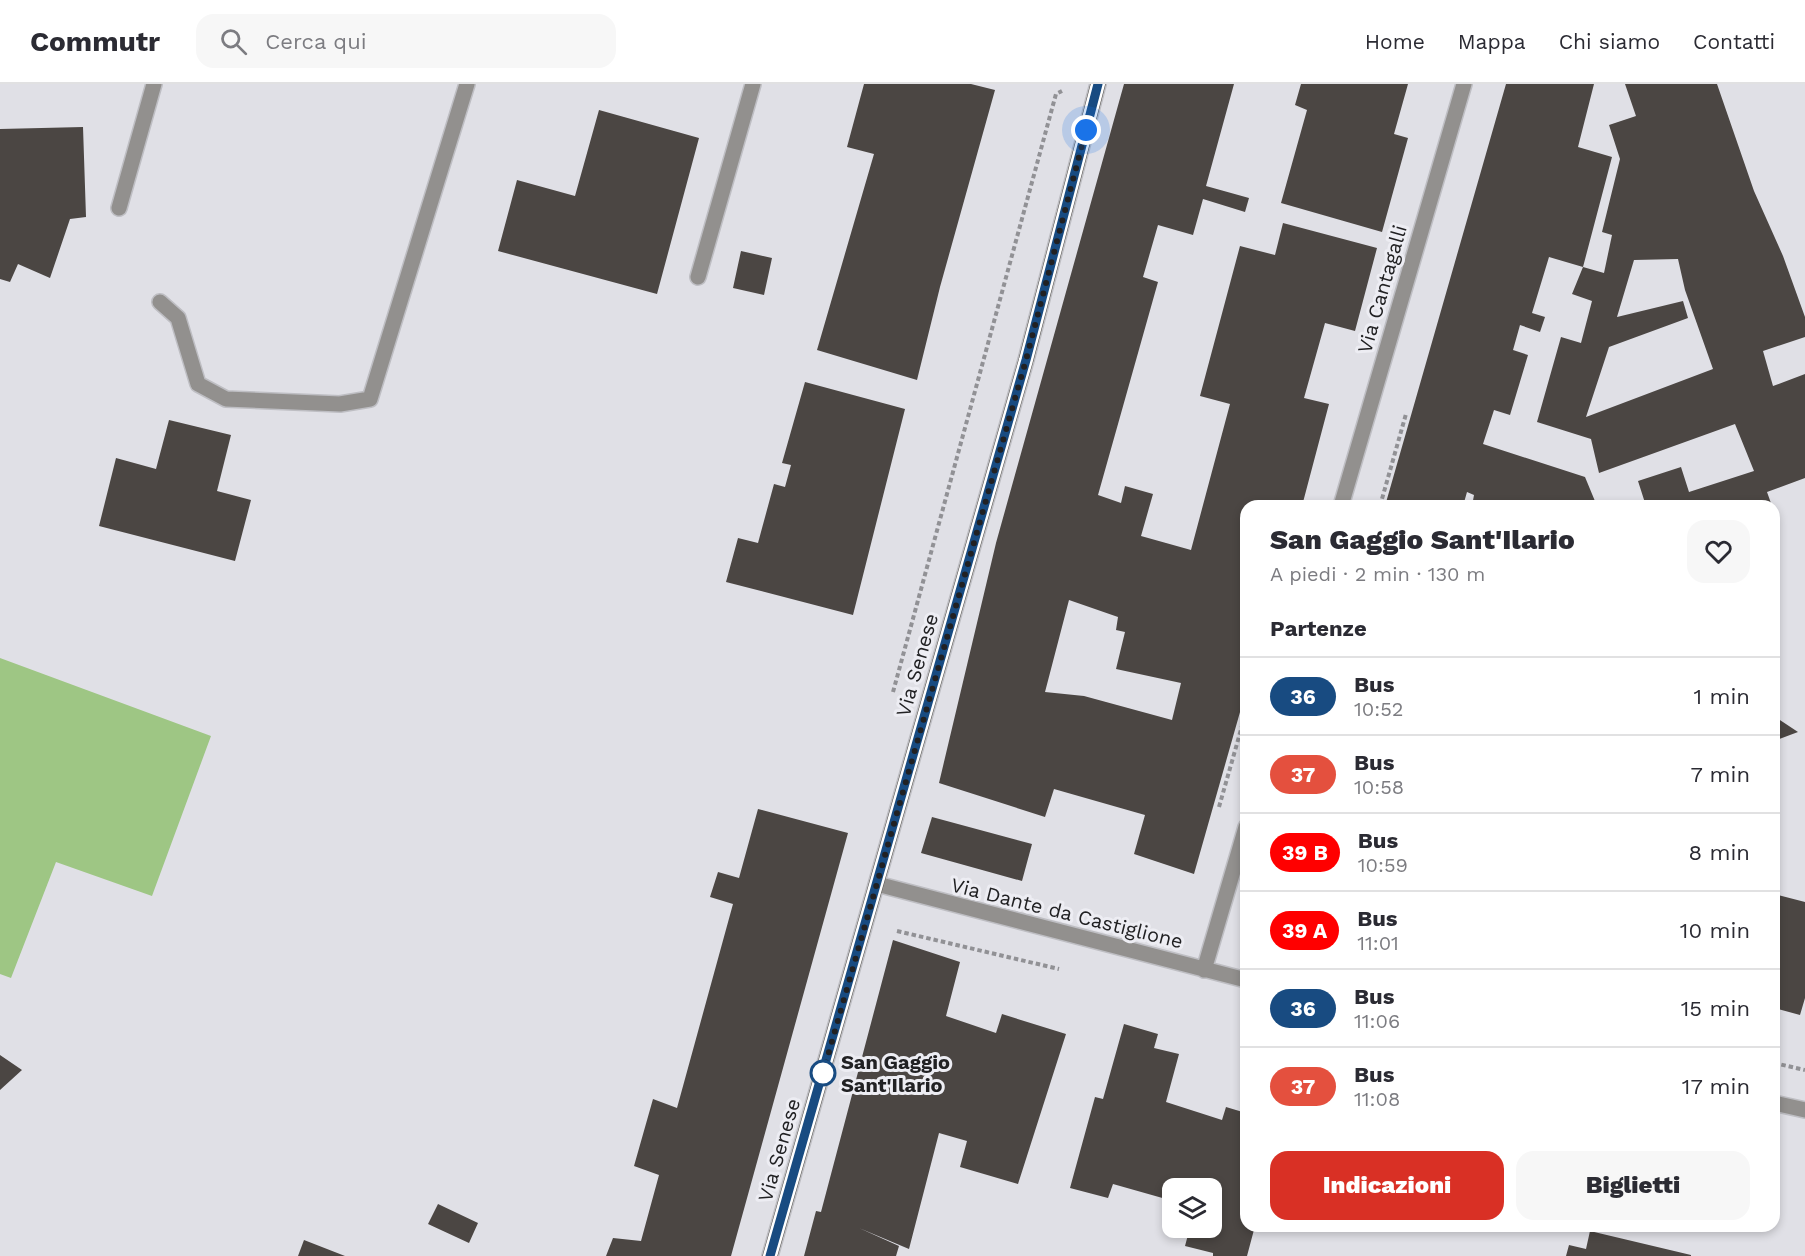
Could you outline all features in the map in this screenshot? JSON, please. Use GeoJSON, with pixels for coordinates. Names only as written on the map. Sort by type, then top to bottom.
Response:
{"type":"FeatureCollection","features":[{"type":"Feature","properties":{"kind":"main road","name":"Via Senese"},"geometry":{"type":"LineString","coordinates":[[770,1256],[1026,360],[1098,84]]}},
{"type":"Feature","properties":{"kind":"street"},"geometry":{"type":"LineString","coordinates":[[119,208],[154,84]]}},
{"type":"Feature","properties":{"kind":"street"},"geometry":{"type":"LineString","coordinates":[[160,302],[178,318],[198,384],[226,399],[340,404],[370,399],[467,84]]}},
{"type":"Feature","properties":{"kind":"street"},"geometry":{"type":"LineString","coordinates":[[698,277],[753,84]]}},
{"type":"Feature","properties":{"kind":"street","name":"Via Cantagalli"},"geometry":{"type":"LineString","coordinates":[[1343,500],[1464,84]]}},
{"type":"Feature","properties":{"kind":"street"},"geometry":{"type":"LineString","coordinates":[[1204,970],[1240,847]]}},
{"type":"Feature","properties":{"kind":"street","name":"Via Dante da Castiglione"},"geometry":{"type":"LineString","coordinates":[[877,884],[1240,979]]}},
{"type":"Feature","properties":{"kind":"street"},"geometry":{"type":"LineString","coordinates":[[1780,1104],[1805,1110]]}},
{"type":"Feature","properties":{"kind":"path"},"geometry":{"type":"LineString","coordinates":[[890,703],[1056,94],[1064,89]]}},
{"type":"Feature","properties":{"kind":"path"},"geometry":{"type":"LineString","coordinates":[[890,936],[893,930],[1061,970]]}},
{"type":"Feature","properties":{"kind":"path"},"geometry":{"type":"LineString","coordinates":[[1780,1064],[1805,1070]]}},
{"type":"Feature","properties":{"kind":"green space"},"geometry":{"type":"Polygon","coordinates":[[[0,658],[211,736],[152,896],[56,862],[11,978],[0,974],[0,658]]]}},
{"type":"Feature","properties":{"kind":"building"},"geometry":{"type":"Polygon","coordinates":[[[864,84],[971,84],[995,90],[940,287],[917,380],[817,350],[874,154],[847,147],[864,84]]]}},
{"type":"Feature","properties":{"kind":"building"},"geometry":{"type":"Polygon","coordinates":[[[1124,84],[1234,84],[1206,186],[1249,198],[1245,212],[1203,199],[1193,235],[1158,225],[1143,277],[1158,282],[1098,495],[1121,503],[1125,486],[1153,494],[1141,536],[1191,550],[1230,404],[1200,396],[1240,246],[1275,255],[1283,223],[1377,248],[1355,331],[1325,323],[1304,398],[1329,404],[1304,500],[1240,500],[1240,712],[1194,874],[1134,854],[1145,815],[1054,789],[1045,817],[939,783],[996,543],[1124,84]],[[1069,600],[1045,692],[1084,696],[1172,720],[1181,683],[1116,669],[1125,632],[1116,630],[1118,617],[1069,600]]]}},
{"type":"Feature","properties":{"kind":"building"},"geometry":{"type":"Polygon","coordinates":[[[1301,84],[1408,84],[1394,134],[1408,138],[1382,232],[1281,203],[1307,110],[1295,105],[1301,84]]]}},
{"type":"Feature","properties":{"kind":"building"},"geometry":{"type":"Polygon","coordinates":[[[1506,84],[1594,84],[1578,147],[1612,157],[1583,267],[1549,257],[1532,313],[1545,317],[1540,332],[1520,325],[1513,350],[1528,355],[1510,415],[1494,410],[1483,444],[1585,477],[1595,500],[1473,500],[1474,495],[1467,492],[1465,500],[1387,500],[1506,84]]]}},
{"type":"Feature","properties":{"kind":"building"},"geometry":{"type":"Polygon","coordinates":[[[1625,84],[1717,84],[1754,191],[1783,256],[1805,317],[1805,337],[1763,351],[1773,386],[1805,374],[1805,478],[1767,492],[1770,500],[1644,500],[1638,481],[1681,467],[1689,492],[1754,471],[1735,424],[1599,473],[1591,439],[1537,422],[1561,337],[1581,343],[1592,301],[1572,294],[1583,267],[1604,273],[1612,235],[1602,232],[1620,159],[1609,125],[1636,116],[1625,84]],[[1678,259],[1634,260],[1617,317],[1683,301],[1688,318],[1609,347],[1586,417],[1713,369],[1685,290],[1678,259]]]}},
{"type":"Feature","properties":{"kind":"building"},"geometry":{"type":"Polygon","coordinates":[[[599,110],[699,138],[657,294],[498,251],[517,180],[575,196],[599,110]]]}},
{"type":"Feature","properties":{"kind":"building"},"geometry":{"type":"Polygon","coordinates":[[[83,127],[86,217],[70,219],[50,278],[18,264],[10,282],[0,279],[0,129],[83,127]]]}},
{"type":"Feature","properties":{"kind":"building"},"geometry":{"type":"Polygon","coordinates":[[[741,251],[772,258],[764,295],[733,288],[741,251]]]}},
{"type":"Feature","properties":{"kind":"building"},"geometry":{"type":"Polygon","coordinates":[[[805,382],[905,409],[853,615],[726,582],[738,538],[758,543],[774,484],[785,487],[791,465],[782,463],[805,382]]]}},
{"type":"Feature","properties":{"kind":"building"},"geometry":{"type":"Polygon","coordinates":[[[169,420],[231,435],[217,491],[251,500],[235,561],[99,526],[116,458],[156,469],[169,420]]]}},
{"type":"Feature","properties":{"kind":"building"},"geometry":{"type":"Polygon","coordinates":[[[1780,720],[1798,732],[1780,739],[1780,720]]]}},
{"type":"Feature","properties":{"kind":"building"},"geometry":{"type":"Polygon","coordinates":[[[758,809],[848,833],[731,1256],[606,1256],[613,1238],[641,1241],[659,1175],[634,1166],[653,1099],[677,1108],[733,904],[710,897],[718,872],[739,878],[758,809]]]}},
{"type":"Feature","properties":{"kind":"building"},"geometry":{"type":"Polygon","coordinates":[[[932,817],[1032,844],[1022,881],[921,853],[932,817]]]}},
{"type":"Feature","properties":{"kind":"building"},"geometry":{"type":"Polygon","coordinates":[[[1780,896],[1805,902],[1805,998],[1800,1015],[1780,1010],[1780,896]]]}},
{"type":"Feature","properties":{"kind":"building"},"geometry":{"type":"Polygon","coordinates":[[[893,940],[960,962],[946,1016],[996,1033],[1002,1014],[1066,1034],[1018,1184],[960,1167],[967,1141],[939,1133],[909,1249],[859,1228],[899,1246],[896,1256],[804,1256],[816,1211],[821,1212],[893,940]]]}},
{"type":"Feature","properties":{"kind":"building"},"geometry":{"type":"Polygon","coordinates":[[[1124,1024],[1158,1034],[1154,1048],[1179,1054],[1166,1102],[1222,1120],[1226,1107],[1240,1111],[1240,1232],[1253,1232],[1247,1256],[1213,1256],[1213,1253],[1185,1246],[1187,1238],[1222,1238],[1222,1178],[1162,1178],[1162,1198],[1113,1184],[1108,1198],[1070,1188],[1095,1097],[1103,1099],[1124,1024]]]}},
{"type":"Feature","properties":{"kind":"building"},"geometry":{"type":"Polygon","coordinates":[[[0,1055],[22,1070],[0,1090],[0,1055]]]}},
{"type":"Feature","properties":{"kind":"building"},"geometry":{"type":"Polygon","coordinates":[[[438,1204],[478,1223],[469,1243],[428,1224],[438,1204]]]}},
{"type":"Feature","properties":{"kind":"building"},"geometry":{"type":"Polygon","coordinates":[[[1590,1232],[1594,1232],[1691,1256],[1566,1256],[1569,1245],[1586,1249],[1590,1232]]]}},
{"type":"Feature","properties":{"kind":"building"},"geometry":{"type":"Polygon","coordinates":[[[304,1240],[345,1256],[298,1256],[304,1240]]]}},
{"type":"Feature","properties":{"kind":"bus line","name":"36"},"geometry":{"type":"LineString","coordinates":[[770,1256],[1026,360],[1098,84]]}},
{"type":"Feature","properties":{"kind":"place","name":"San Gaggio Sant'Ilario"},"geometry":{"type":"Point","coordinates":[823,1073]}},
{"type":"Feature","properties":{"kind":"route"},"geometry":{"type":"LineString","coordinates":[[823,1073],[822,1075],[1026,360],[1086,130]]}}]}
